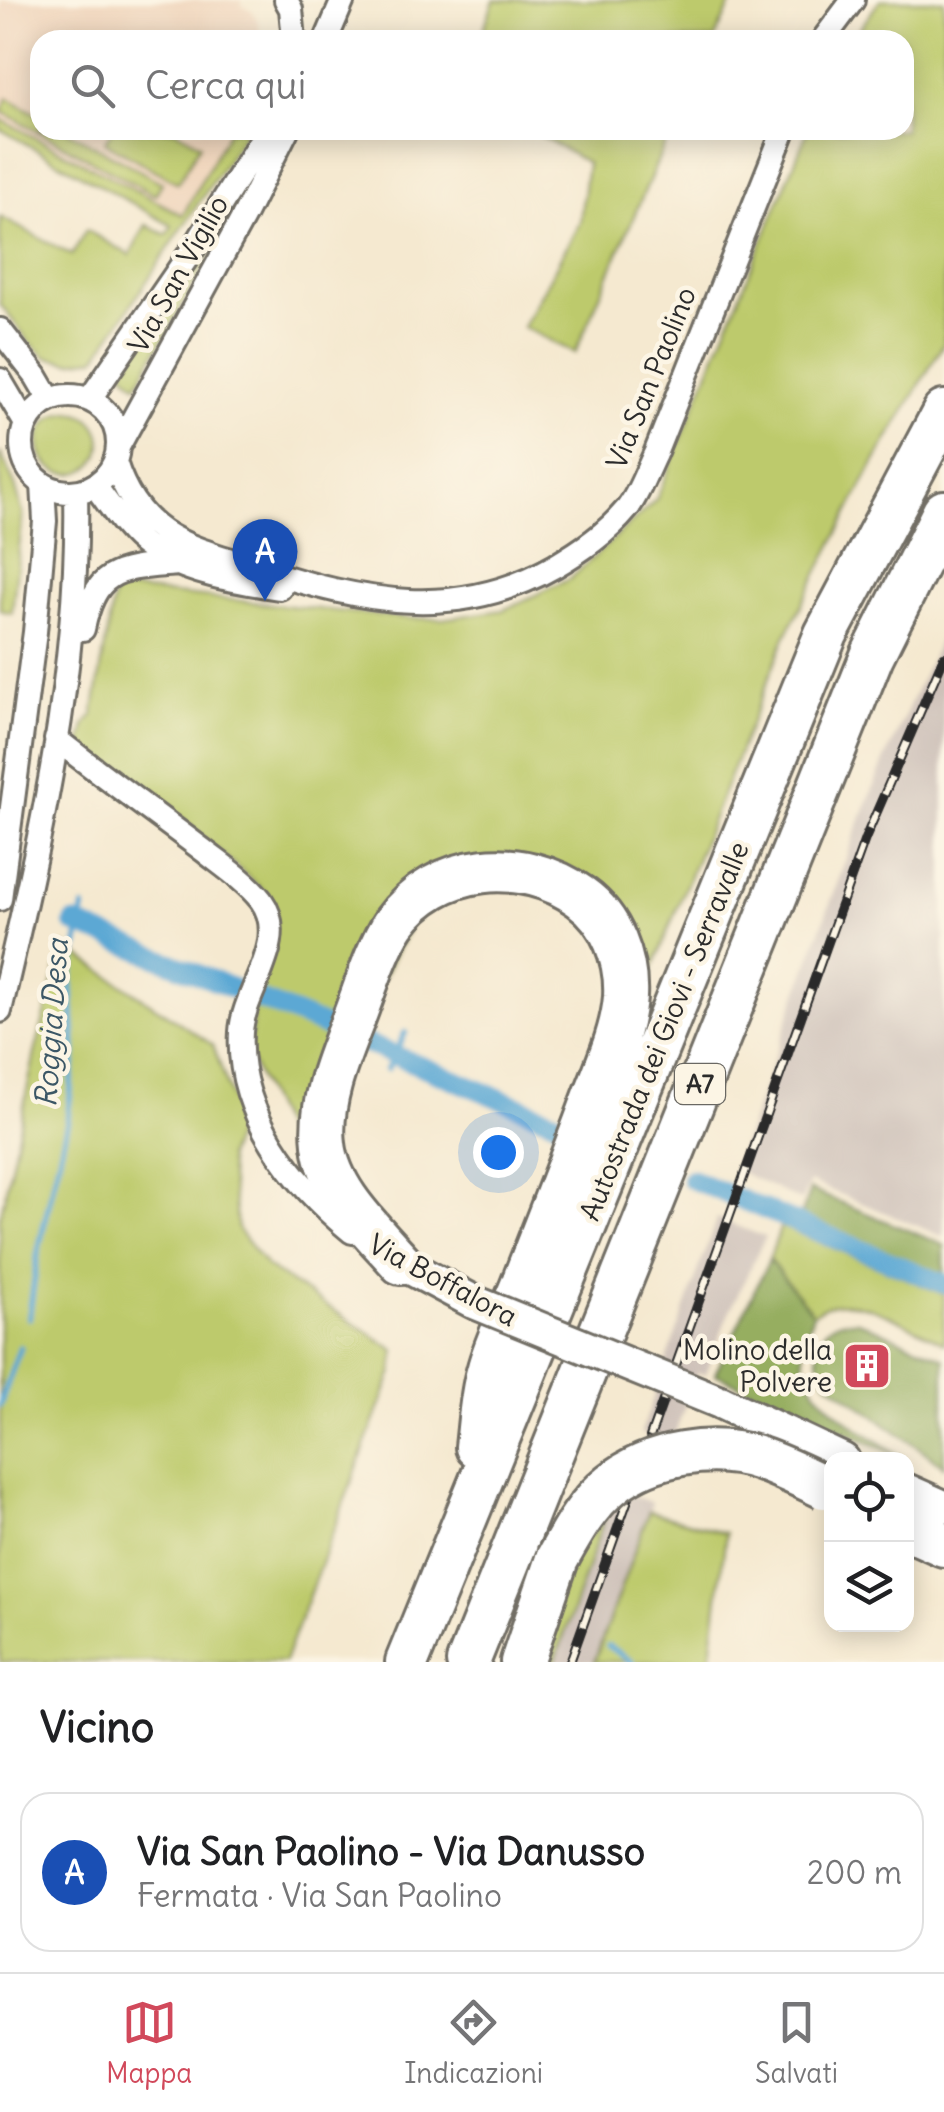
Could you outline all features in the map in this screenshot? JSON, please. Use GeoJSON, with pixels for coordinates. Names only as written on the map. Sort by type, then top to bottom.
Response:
{"type":"FeatureCollection","features":[{"type":"Feature","properties":{"kind":"highway","name":"Autostrada dei Giovi - Serravalle"},"geometry":{"type":"LineString","coordinates":[[407,1662],[826,634],[944,412]]}},
{"type":"Feature","properties":{"kind":"highway","name":"Autostrada dei Giovi - Serravalle"},"geometry":{"type":"LineString","coordinates":[[468,1662],[872,656],[944,512]]}},
{"type":"Feature","properties":{"kind":"highway"},"geometry":{"type":"LineString","coordinates":[[401,1263],[352,1206],[333,1176],[323,1144],[333,1070],[360,1001],[392,925],[412,903],[456,876],[480,871],[531,873],[560,883],[606,921],[624,970],[624,997],[617,1034],[488,1372],[467,1512]]}},
{"type":"Feature","properties":{"kind":"highway"},"geometry":{"type":"LineString","coordinates":[[522,1662],[557,1559],[582,1516],[612,1484],[670,1456],[716,1451],[824,1477]]}},
{"type":"Feature","properties":{"kind":"highway"},"geometry":{"type":"LineString","coordinates":[[914,1532],[944,1545]]}},
{"type":"Feature","properties":{"kind":"street"},"geometry":{"type":"LineString","coordinates":[[286,0],[293,30]]}},
{"type":"Feature","properties":{"kind":"street"},"geometry":{"type":"LineString","coordinates":[[330,30],[343,0]]}},
{"type":"Feature","properties":{"kind":"street"},"geometry":{"type":"LineString","coordinates":[[830,30],[853,0]]}},
{"type":"Feature","properties":{"kind":"street","name":"Via San Vigilio"},"geometry":{"type":"LineString","coordinates":[[89,400],[197,243],[261,140]]}},
{"type":"Feature","properties":{"kind":"street","name":"Via San Vigilio"},"geometry":{"type":"LineString","coordinates":[[117,453],[282,140]]}},
{"type":"Feature","properties":{"kind":"street","name":"Via San Paolino"},"geometry":{"type":"LineString","coordinates":[[117,453],[131,503],[162,532],[197,550],[326,588],[405,602],[468,600],[527,582],[607,530],[630,506],[780,140]]}},
{"type":"Feature","properties":{"kind":"street"},"geometry":{"type":"LineString","coordinates":[[0,330],[50,400]]}},
{"type":"Feature","properties":{"kind":"street"},"geometry":{"type":"LineString","coordinates":[[0,380],[26,424]]}},
{"type":"Feature","properties":{"kind":"street"},"geometry":{"type":"LineString","coordinates":[[0,1011],[56,739],[70,653],[86,489],[117,453],[111,418],[89,400],[64,396],[50,400],[26,424],[22,452],[26,464],[43,484],[59,491],[86,489]]}},
{"type":"Feature","properties":{"kind":"street"},"geometry":{"type":"LineString","coordinates":[[0,899],[35,632],[43,484]]}},
{"type":"Feature","properties":{"kind":"street","name":"Via San Paolino"},"geometry":{"type":"LineString","coordinates":[[86,489],[142,544],[178,564],[225,579],[280,588],[326,588]]}},
{"type":"Feature","properties":{"kind":"street"},"geometry":{"type":"LineString","coordinates":[[70,653],[82,636],[96,588],[120,571],[178,564]]}},
{"type":"Feature","properties":{"kind":"street"},"geometry":{"type":"LineString","coordinates":[[35,632],[44,624],[63,626],[70,653]]}},
{"type":"Feature","properties":{"kind":"street","name":"Via Boffalora"},"geometry":{"type":"LineString","coordinates":[[56,739],[230,871],[262,901],[270,939],[240,1028],[242,1066],[250,1096],[279,1157],[308,1192],[350,1230],[401,1263],[474,1302],[720,1402],[824,1473]]}},
{"type":"Feature","properties":{"kind":"street"},"geometry":{"type":"LineString","coordinates":[[914,1494],[944,1508]]}},
{"type":"Feature","properties":{"kind":"shaded area"},"geometry":{"type":"Polygon","coordinates":[[[0,0],[241,0],[260,27],[30,30],[30,135],[0,119],[0,0]]]}},
{"type":"Feature","properties":{"kind":"shaded area"},"geometry":{"type":"Polygon","coordinates":[[[40,140],[224,140],[183,215],[40,140]]]}},
{"type":"Feature","properties":{"kind":"shaded area"},"geometry":{"type":"Polygon","coordinates":[[[944,630],[944,1237],[810,1182],[801,1201],[734,1169],[858,826],[944,630]]]}},
{"type":"Feature","properties":{"kind":"shaded area"},"geometry":{"type":"Polygon","coordinates":[[[717,1218],[765,1237],[705,1375],[697,1372],[671,1445],[641,1433],[717,1218]]]}},
{"type":"Feature","properties":{"kind":"shaded area"},"geometry":{"type":"Polygon","coordinates":[[[627,1493],[652,1503],[594,1662],[555,1662],[605,1516],[627,1493]]]}},
{"type":"Feature","properties":{"kind":"green space"},"geometry":{"type":"Polygon","coordinates":[[[494,0],[733,0],[719,30],[484,30],[494,0]]]}},
{"type":"Feature","properties":{"kind":"green space"},"geometry":{"type":"Polygon","coordinates":[[[880,0],[944,0],[944,343],[873,465],[786,635],[636,1011],[610,914],[440,866],[304,1132],[308,1171],[288,1140],[249,1057],[264,891],[182,819],[80,750],[85,725],[93,715],[115,588],[441,619],[503,610],[570,579],[656,500],[804,140],[914,140],[914,30],[859,30],[880,0]]]}},
{"type":"Feature","properties":{"kind":"green space"},"geometry":{"type":"Polygon","coordinates":[[[8,98],[30,110],[30,127],[1,111],[8,98]]]}},
{"type":"Feature","properties":{"kind":"green space"},"geometry":{"type":"Polygon","coordinates":[[[0,119],[30,135],[30,140],[40,140],[183,215],[224,140],[240,140],[96,358],[70,362],[46,357],[29,342],[0,304],[0,217],[72,255],[86,230],[130,255],[146,225],[167,235],[172,226],[0,129],[0,119]]]}},
{"type":"Feature","properties":{"kind":"green space"},"geometry":{"type":"Polygon","coordinates":[[[54,140],[84,140],[162,183],[155,195],[54,140]]]}},
{"type":"Feature","properties":{"kind":"green space"},"geometry":{"type":"Polygon","coordinates":[[[193,140],[200,144],[178,183],[105,142],[193,140]]]}},
{"type":"Feature","properties":{"kind":"green space"},"geometry":{"type":"Polygon","coordinates":[[[548,140],[667,140],[575,353],[523,327],[580,222],[587,163],[548,140]]]}},
{"type":"Feature","properties":{"kind":"green space"},"geometry":{"type":"Polygon","coordinates":[[[226,217],[228,223],[137,385],[122,371],[226,217]]]}},
{"type":"Feature","properties":{"kind":"green space"},"geometry":{"type":"Polygon","coordinates":[[[70,412],[92,421],[101,443],[92,465],[70,474],[48,465],[39,443],[48,421],[70,412]]]}},
{"type":"Feature","properties":{"kind":"green space"},"geometry":{"type":"Polygon","coordinates":[[[0,452],[23,514],[12,613],[0,610],[0,452]]]}},
{"type":"Feature","properties":{"kind":"green space"},"geometry":{"type":"Polygon","coordinates":[[[63,945],[213,1045],[241,1124],[227,1156],[238,1230],[267,1267],[395,1350],[393,1372],[284,1662],[0,1662],[0,1218],[63,945]]]}},
{"type":"Feature","properties":{"kind":"green space"},"geometry":{"type":"Polygon","coordinates":[[[810,1190],[944,1245],[944,1277],[800,1218],[810,1190]]]}},
{"type":"Feature","properties":{"kind":"green space"},"geometry":{"type":"Polygon","coordinates":[[[781,1226],[944,1294],[944,1343],[896,1318],[860,1306],[843,1303],[813,1314],[769,1260],[781,1226]]]}},
{"type":"Feature","properties":{"kind":"green space"},"geometry":{"type":"Polygon","coordinates":[[[769,1260],[813,1314],[804,1345],[805,1365],[812,1383],[838,1413],[894,1452],[889,1452],[715,1374],[769,1260]]]}},
{"type":"Feature","properties":{"kind":"green space"},"geometry":{"type":"Polygon","coordinates":[[[841,1321],[858,1321],[944,1358],[944,1466],[826,1381],[819,1363],[821,1338],[841,1321]]]}},
{"type":"Feature","properties":{"kind":"green space"},"geometry":{"type":"Polygon","coordinates":[[[649,1511],[726,1533],[710,1662],[594,1662],[649,1511]]]}},
{"type":"Feature","properties":{"kind":"green space"},"geometry":{"type":"Polygon","coordinates":[[[605,1516],[555,1662],[536,1662],[571,1559],[605,1516]]]}},
{"type":"Feature","properties":{"kind":"waterway","name":"Roggia Desa"},"geometry":{"type":"LineString","coordinates":[[29,1318],[38,1252],[67,1123],[75,1054],[71,979],[84,908]]}},
{"type":"Feature","properties":{"kind":"waterway"},"geometry":{"type":"LineString","coordinates":[[74,923],[559,1123]]}},
{"type":"Feature","properties":{"kind":"waterway"},"geometry":{"type":"LineString","coordinates":[[387,1069],[405,1033]]}},
{"type":"Feature","properties":{"kind":"waterway"},"geometry":{"type":"LineString","coordinates":[[691,1179],[944,1284]]}},
{"type":"Feature","properties":{"kind":"waterway","name":"Roggia Desa"},"geometry":{"type":"LineString","coordinates":[[0,1405],[20,1347]]}},
{"type":"Feature","properties":{"kind":"waterway"},"geometry":{"type":"LineString","coordinates":[[608,1646],[632,1662]]}},
{"type":"Feature","properties":{"kind":"railway"},"geometry":{"type":"LineString","coordinates":[[650,1437],[865,839],[944,657]]}},
{"type":"Feature","properties":{"kind":"railway"},"geometry":{"type":"LineString","coordinates":[[570,1662],[630,1494]]}},
{"type":"Feature","properties":{"kind":"place","name":"Via San Paolino - Via Danusso"},"geometry":{"type":"Point","coordinates":[265,601]}},
{"type":"Feature","properties":{"kind":"place","name":"Molino della Polvere"},"geometry":{"type":"Point","coordinates":[867,1366]}}]}
